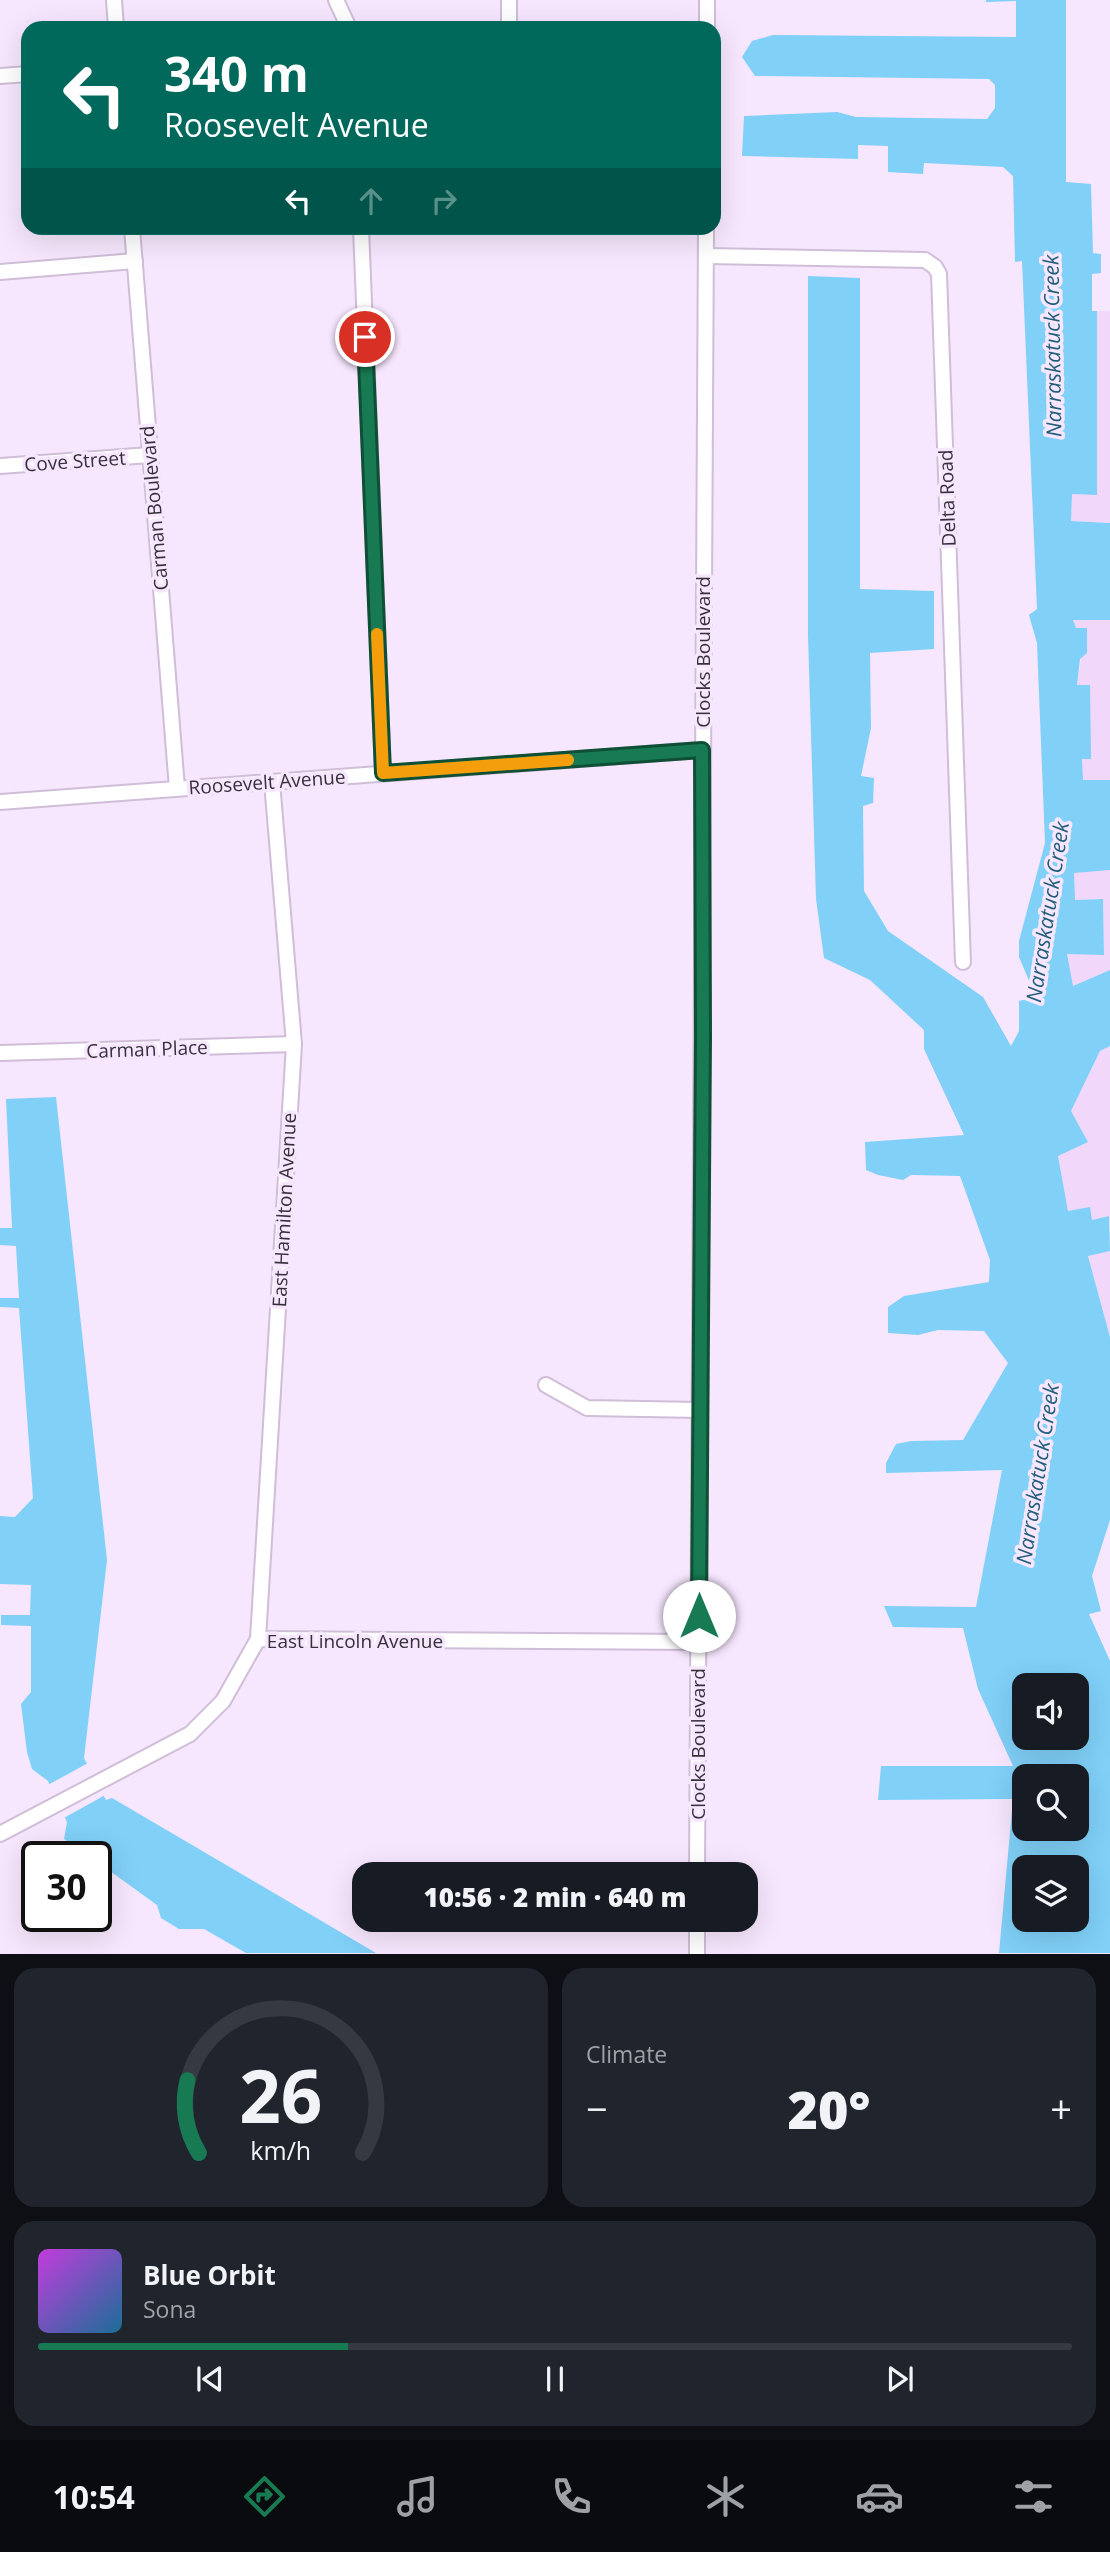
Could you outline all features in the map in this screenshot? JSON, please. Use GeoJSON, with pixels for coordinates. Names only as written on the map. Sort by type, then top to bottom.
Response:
{"type":"FeatureCollection","features":[{"type":"Feature","properties":{"kind":"street"},"geometry":{"type":"LineString","coordinates":[[114,0],[116,21]]}},
{"type":"Feature","properties":{"kind":"street"},"geometry":{"type":"LineString","coordinates":[[336,0],[346,21]]}},
{"type":"Feature","properties":{"kind":"street"},"geometry":{"type":"LineString","coordinates":[[509,0],[509,21]]}},
{"type":"Feature","properties":{"kind":"street"},"geometry":{"type":"LineString","coordinates":[[707,21],[708,0]]}},
{"type":"Feature","properties":{"kind":"street"},"geometry":{"type":"LineString","coordinates":[[0,76],[21,74]]}},
{"type":"Feature","properties":{"kind":"street","name":"Carman Boulevard"},"geometry":{"type":"LineString","coordinates":[[133,235],[177,788]]}},
{"type":"Feature","properties":{"kind":"street"},"geometry":{"type":"LineString","coordinates":[[361,235],[383,773]]}},
{"type":"Feature","properties":{"kind":"street","name":"Clocks Boulevard"},"geometry":{"type":"LineString","coordinates":[[697,1862],[706,235]]}},
{"type":"Feature","properties":{"kind":"street","name":"Delta Road"},"geometry":{"type":"LineString","coordinates":[[706,256],[925,260],[940,274],[963,962]]}},
{"type":"Feature","properties":{"kind":"street"},"geometry":{"type":"LineString","coordinates":[[0,272],[135,261]]}},
{"type":"Feature","properties":{"kind":"street","name":"Cove Street"},"geometry":{"type":"LineString","coordinates":[[0,466],[150,455]]}},
{"type":"Feature","properties":{"kind":"street","name":"Roosevelt Avenue"},"geometry":{"type":"LineString","coordinates":[[0,802],[702,750]]}},
{"type":"Feature","properties":{"kind":"street","name":"East Hamilton Avenue"},"geometry":{"type":"LineString","coordinates":[[258,1639],[294,1044],[272,782]]}},
{"type":"Feature","properties":{"kind":"street","name":"Carman Place"},"geometry":{"type":"LineString","coordinates":[[0,1053],[294,1044]]}},
{"type":"Feature","properties":{"kind":"street"},"geometry":{"type":"LineString","coordinates":[[546,1385],[587,1408],[700,1410]]}},
{"type":"Feature","properties":{"kind":"street","name":"East Lincoln Avenue"},"geometry":{"type":"LineString","coordinates":[[0,1834],[190,1734],[223,1701],[258,1639],[698,1642]]}},
{"type":"Feature","properties":{"kind":"street"},"geometry":{"type":"LineString","coordinates":[[697,1932],[697,1954]]}},
{"type":"Feature","properties":{"kind":"shaded area"},"geometry":{"type":"Polygon","coordinates":[[[1097,311],[1110,311],[1110,523],[1071,521],[1071,494],[1097,495],[1097,311]]]}},
{"type":"Feature","properties":{"kind":"shaded area"},"geometry":{"type":"Polygon","coordinates":[[[1073,619],[1110,620],[1110,780],[1083,780],[1082,759],[1090,759],[1089,685],[1077,685],[1086,628],[1075,628],[1073,619]]]}},
{"type":"Feature","properties":{"kind":"shaded area"},"geometry":{"type":"Polygon","coordinates":[[[1110,870],[1110,970],[1072,986],[1067,953],[1104,955],[1103,899],[1074,900],[1074,872],[1110,870]]]}},
{"type":"Feature","properties":{"kind":"shaded area"},"geometry":{"type":"Polygon","coordinates":[[[1110,1046],[1110,1223],[1108,1216],[1092,1220],[1068,1211],[1058,1155],[1088,1142],[1071,1111],[1100,1051],[1110,1046]]]}},
{"type":"Feature","properties":{"kind":"shaded area"},"geometry":{"type":"Polygon","coordinates":[[[1110,1251],[1110,1337],[1088,1255],[1110,1251]]]}},
{"type":"Feature","properties":{"kind":"water","name":"Narraskatuck Creek"},"geometry":{"type":"Polygon","coordinates":[[[986,0],[1066,0],[1066,182],[1091,184],[1093,253],[1101,254],[1101,273],[1092,274],[1092,311],[1097,311],[1097,495],[1072,494],[1071,521],[1110,523],[1110,620],[1073,620],[1076,628],[1087,628],[1087,653],[1080,659],[1077,685],[1090,685],[1091,759],[1082,759],[1083,780],[1110,780],[1110,870],[1074,873],[1075,900],[1103,899],[1104,955],[1067,954],[1073,986],[1110,970],[1110,1046],[1100,1051],[1071,1111],[1088,1142],[1058,1156],[1068,1211],[1090,1207],[1092,1220],[1109,1216],[1110,1251],[1088,1256],[1110,1337],[1110,1520],[1092,1576],[1101,1611],[1089,1614],[1110,1661],[1110,1953],[999,1953],[1012,1810],[1012,1841],[1089,1841],[1089,1764],[1012,1764],[978,1689],[963,1628],[893,1627],[884,1606],[976,1607],[1002,1470],[886,1473],[886,1463],[896,1444],[911,1441],[963,1440],[1008,1363],[984,1331],[938,1330],[918,1335],[888,1333],[888,1307],[904,1296],[989,1282],[990,1260],[960,1176],[911,1175],[903,1180],[866,1170],[865,1142],[964,1135],[924,1049],[924,1030],[870,980],[824,958],[816,899],[808,636],[808,276],[860,278],[860,589],[934,591],[934,649],[870,653],[871,728],[861,776],[874,778],[873,803],[863,806],[864,891],[888,931],[983,997],[1011,1046],[1019,1031],[1019,1001],[1036,997],[1019,957],[1019,941],[1045,843],[1037,643],[1029,615],[1037,609],[1022,261],[1015,262],[1013,176],[1003,167],[924,163],[923,174],[888,172],[888,146],[858,145],[858,159],[742,156],[744,116],[837,112],[856,117],[987,119],[995,108],[995,85],[989,79],[755,76],[742,57],[752,41],[773,35],[1016,37],[1016,1],[986,0]]]}},
{"type":"Feature","properties":{"kind":"water"},"geometry":{"type":"Polygon","coordinates":[[[56,1097],[107,1560],[84,1758],[106,1800],[112,1798],[376,1953],[246,1953],[204,1929],[179,1929],[161,1918],[157,1905],[112,1873],[112,1841],[64,1839],[67,1822],[48,1781],[32,1769],[21,1704],[31,1692],[31,1626],[1,1625],[1,1615],[30,1615],[31,1585],[0,1584],[0,1516],[15,1517],[33,1498],[19,1308],[0,1307],[0,1298],[19,1298],[16,1246],[0,1245],[0,1228],[12,1228],[6,1099],[56,1097]]]}},
{"type":"Feature","properties":{"kind":"water"},"geometry":{"type":"Polygon","coordinates":[[[881,1766],[1012,1766],[1012,1799],[878,1800],[881,1766]]]}},
{"type":"Feature","properties":{"kind":"pier"},"geometry":{"type":"Polygon","coordinates":[[[90,1762],[107,1794],[62,1819],[46,1786],[90,1762]]]}},
{"type":"Feature","properties":{"kind":"slow traffic"},"geometry":{"type":"LineString","coordinates":[[377,634],[383,773],[568,760]]}},
{"type":"Feature","properties":{"kind":"route"},"geometry":{"type":"LineString","coordinates":[[365,337],[383,773],[702,750],[699,1616]]}}]}
